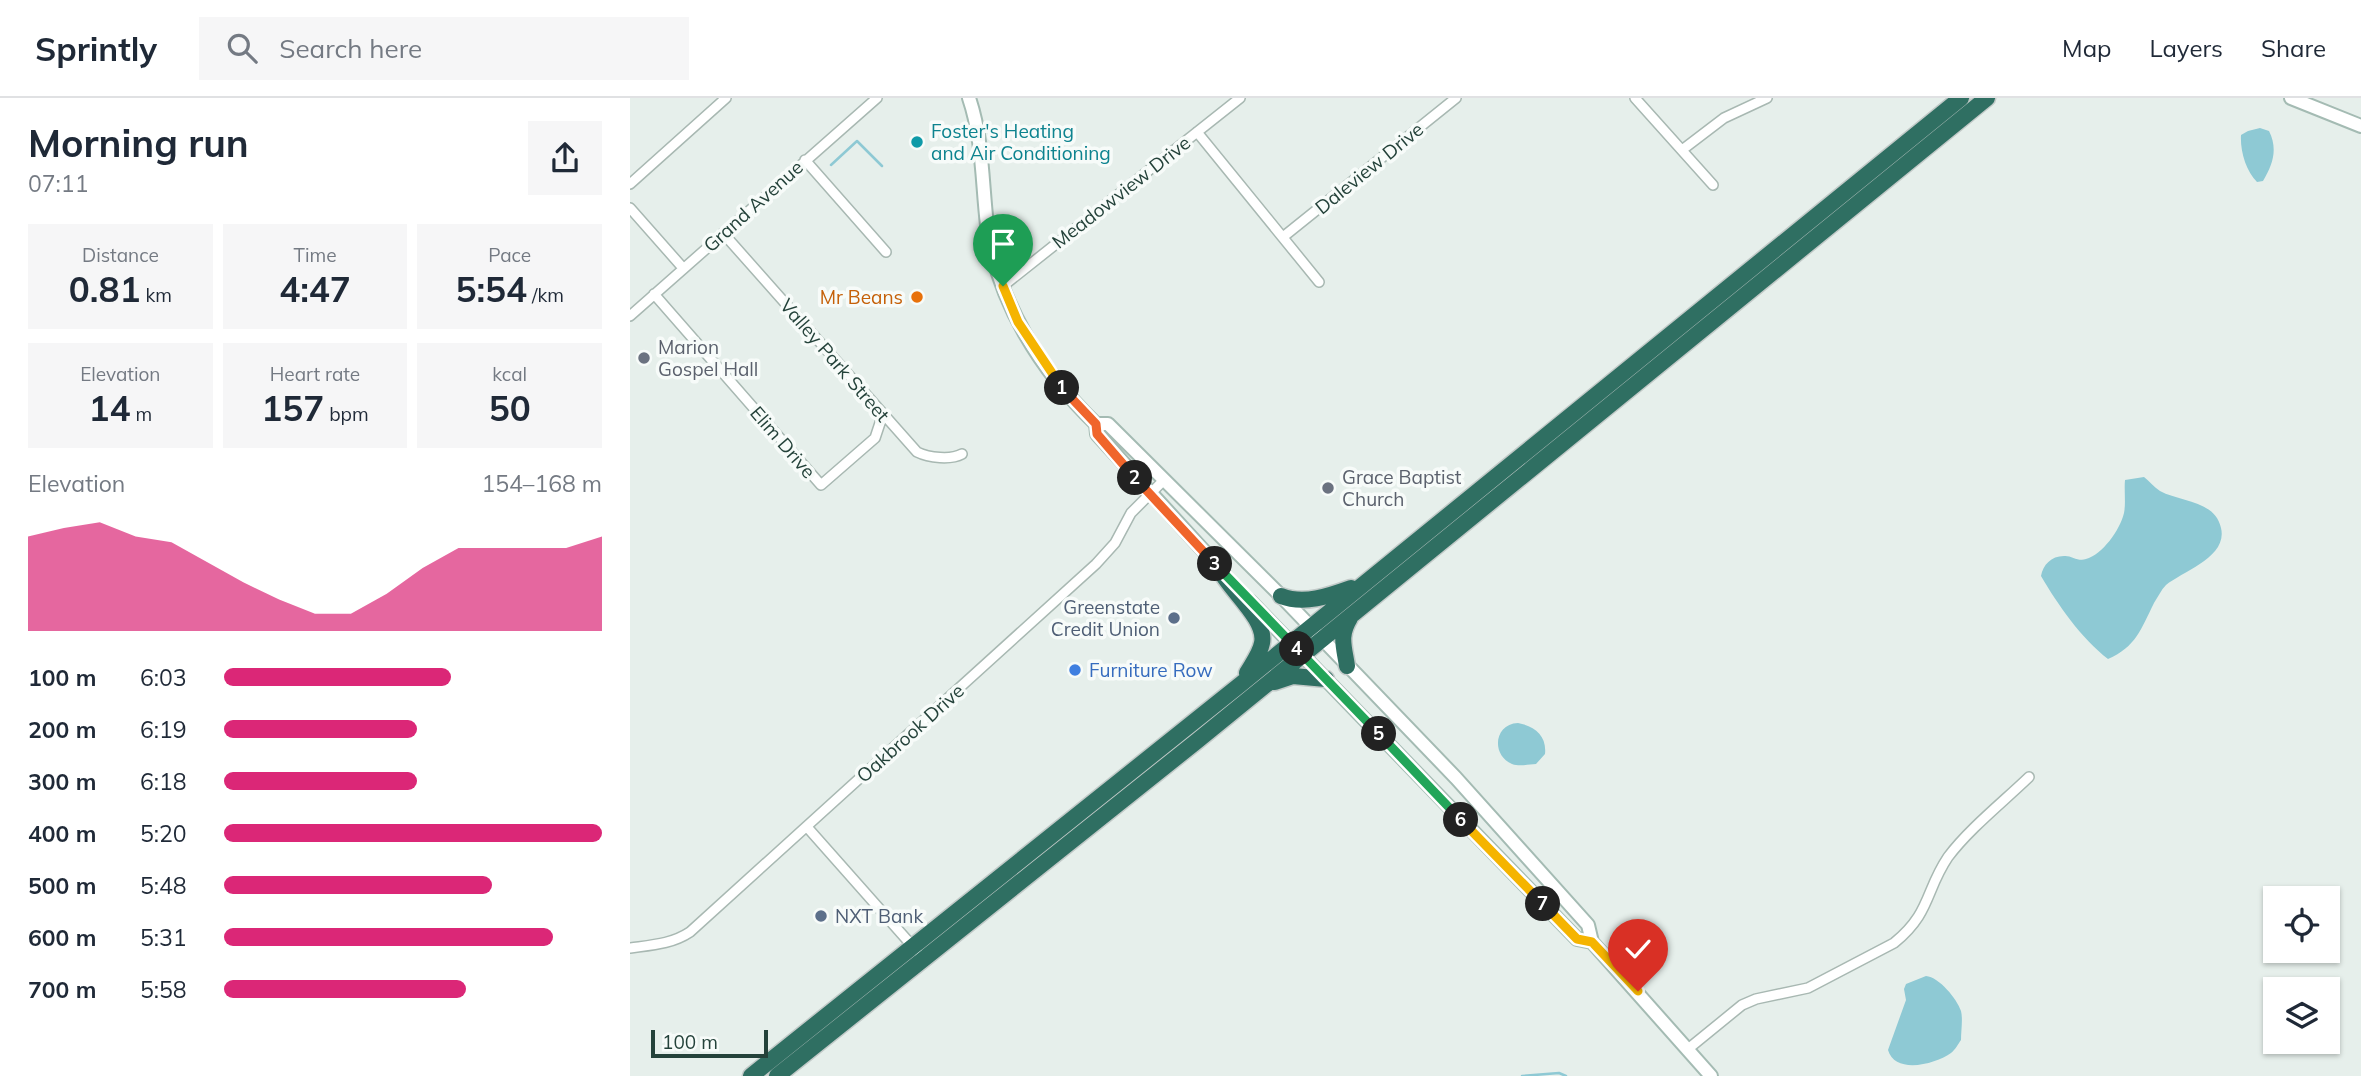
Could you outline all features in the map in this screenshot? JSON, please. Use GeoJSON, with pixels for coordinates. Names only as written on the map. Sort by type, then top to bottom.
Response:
{"type":"FeatureCollection","features":[{"type":"Feature","properties":{"kind":"highway"},"geometry":{"type":"LineString","coordinates":[[778,1076],[918,952],[1309,626],[1961,98]]}},
{"type":"Feature","properties":{"kind":"highway"},"geometry":{"type":"LineString","coordinates":[[751,1076],[918,952],[1266,685],[1987,98]]}},
{"type":"Feature","properties":{"kind":"highway"},"geometry":{"type":"LineString","coordinates":[[1219,568],[1223,579],[1261,628],[1263,641],[1241,684]]}},
{"type":"Feature","properties":{"kind":"highway"},"geometry":{"type":"LineString","coordinates":[[1281,596],[1293,601],[1319,598],[1360,585]]}},
{"type":"Feature","properties":{"kind":"highway"},"geometry":{"type":"LineString","coordinates":[[1347,666],[1343,629],[1352,615]]}},
{"type":"Feature","properties":{"kind":"highway"},"geometry":{"type":"LineString","coordinates":[[1266,685],[1293,676],[1326,679]]}},
{"type":"Feature","properties":{"kind":"main road"},"geometry":{"type":"LineString","coordinates":[[969,98],[978,139],[988,229],[1003,286],[1018,322],[1065,392],[1096,424],[1097,434],[1150,494],[1290,643],[1577,939],[1592,942]]}},
{"type":"Feature","properties":{"kind":"main road"},"geometry":{"type":"LineString","coordinates":[[2291,98],[2361,127]]}},
{"type":"Feature","properties":{"kind":"main road"},"geometry":{"type":"LineString","coordinates":[[1096,424],[1108,424],[1281,596],[1456,778],[1588,925],[1592,942],[1711,1076]]}},
{"type":"Feature","properties":{"kind":"street"},"geometry":{"type":"LineString","coordinates":[[630,184],[726,98]]}},
{"type":"Feature","properties":{"kind":"street","name":"Grand Avenue"},"geometry":{"type":"LineString","coordinates":[[630,316],[877,98]]}},
{"type":"Feature","properties":{"kind":"street","name":"Meadowview Drive"},"geometry":{"type":"LineString","coordinates":[[1003,286],[1240,98]]}},
{"type":"Feature","properties":{"kind":"street","name":"Daleview Drive"},"geometry":{"type":"LineString","coordinates":[[1283,237],[1456,98]]}},
{"type":"Feature","properties":{"kind":"street"},"geometry":{"type":"LineString","coordinates":[[1635,98],[1713,185]]}},
{"type":"Feature","properties":{"kind":"street"},"geometry":{"type":"LineString","coordinates":[[1682,150],[1724,118],[1767,98]]}},
{"type":"Feature","properties":{"kind":"street"},"geometry":{"type":"LineString","coordinates":[[1197,132],[1319,282]]}},
{"type":"Feature","properties":{"kind":"street"},"geometry":{"type":"LineString","coordinates":[[805,160],[887,252]]}},
{"type":"Feature","properties":{"kind":"street"},"geometry":{"type":"LineString","coordinates":[[630,208],[683,268]]}},
{"type":"Feature","properties":{"kind":"street","name":"Valley Park Street"},"geometry":{"type":"LineString","coordinates":[[723,233],[917,452],[956,458],[962,454]]}},
{"type":"Feature","properties":{"kind":"street","name":"Elim Drive"},"geometry":{"type":"LineString","coordinates":[[654,294],[821,485],[876,438],[883,414]]}},
{"type":"Feature","properties":{"kind":"street","name":"Oakbrook Drive"},"geometry":{"type":"LineString","coordinates":[[630,948],[667,943],[691,932],[1096,564],[1115,543],[1131,513],[1163,481]]}},
{"type":"Feature","properties":{"kind":"street"},"geometry":{"type":"LineString","coordinates":[[1688,1049],[1742,1005],[1756,999],[1808,988],[1894,943],[1922,913],[1941,869],[1956,848],[2029,777]]}},
{"type":"Feature","properties":{"kind":"street"},"geometry":{"type":"LineString","coordinates":[[807,827],[918,952]]}},
{"type":"Feature","properties":{"kind":"water"},"geometry":{"type":"Polygon","coordinates":[[[2260,128],[2269,131],[2274,150],[2272,162],[2263,181],[2257,182],[2244,160],[2241,135],[2260,128]]]}},
{"type":"Feature","properties":{"kind":"water"},"geometry":{"type":"Polygon","coordinates":[[[2144,477],[2160,491],[2196,503],[2212,512],[2221,528],[2221,538],[2211,555],[2166,585],[2137,636],[2125,649],[2108,659],[2071,621],[2041,576],[2046,565],[2059,556],[2083,560],[2098,553],[2122,520],[2125,480],[2144,477]]]}},
{"type":"Feature","properties":{"kind":"water"},"geometry":{"type":"Polygon","coordinates":[[[1518,723],[1535,729],[1542,737],[1545,754],[1536,764],[1512,764],[1501,754],[1498,747],[1500,734],[1510,725],[1518,723]]]}},
{"type":"Feature","properties":{"kind":"water"},"geometry":{"type":"Polygon","coordinates":[[[1926,976],[1942,984],[1959,1006],[1962,1018],[1961,1040],[1953,1051],[1936,1061],[1917,1065],[1899,1063],[1892,1058],[1888,1050],[1906,1000],[1904,989],[1906,984],[1926,976]]]}},
{"type":"Feature","properties":{"kind":"waterway"},"geometry":{"type":"LineString","coordinates":[[831,165],[857,141],[882,166]]}},
{"type":"Feature","properties":{"kind":"waterway"},"geometry":{"type":"LineString","coordinates":[[1522,1076],[1559,1073],[1566,1076]]}},
{"type":"Feature","properties":{"kind":"place","name":"Foster's Heating and Air Conditioning"},"geometry":{"type":"Point","coordinates":[917,142]}},
{"type":"Feature","properties":{"kind":"place","name":"Mr Beans"},"geometry":{"type":"Point","coordinates":[917,297]}},
{"type":"Feature","properties":{"kind":"place","name":"Marion Gospel Hall"},"geometry":{"type":"Point","coordinates":[644,358]}},
{"type":"Feature","properties":{"kind":"place","name":"Grace Baptist Church"},"geometry":{"type":"Point","coordinates":[1328,488]}},
{"type":"Feature","properties":{"kind":"place","name":"Greenstate Credit Union"},"geometry":{"type":"Point","coordinates":[1174,618]}},
{"type":"Feature","properties":{"kind":"place","name":"Furniture Row"},"geometry":{"type":"Point","coordinates":[1075,670]}},
{"type":"Feature","properties":{"kind":"place","name":"NXT Bank"},"geometry":{"type":"Point","coordinates":[821,916]}},
{"type":"Feature","properties":{"kind":"route"},"geometry":{"type":"LineString","coordinates":[[1003,286],[1018,322],[1040,357],[1065,392],[1096,424],[1097,434],[1150,494],[1465,825],[1577,939],[1592,942],[1638,991]]}}]}
